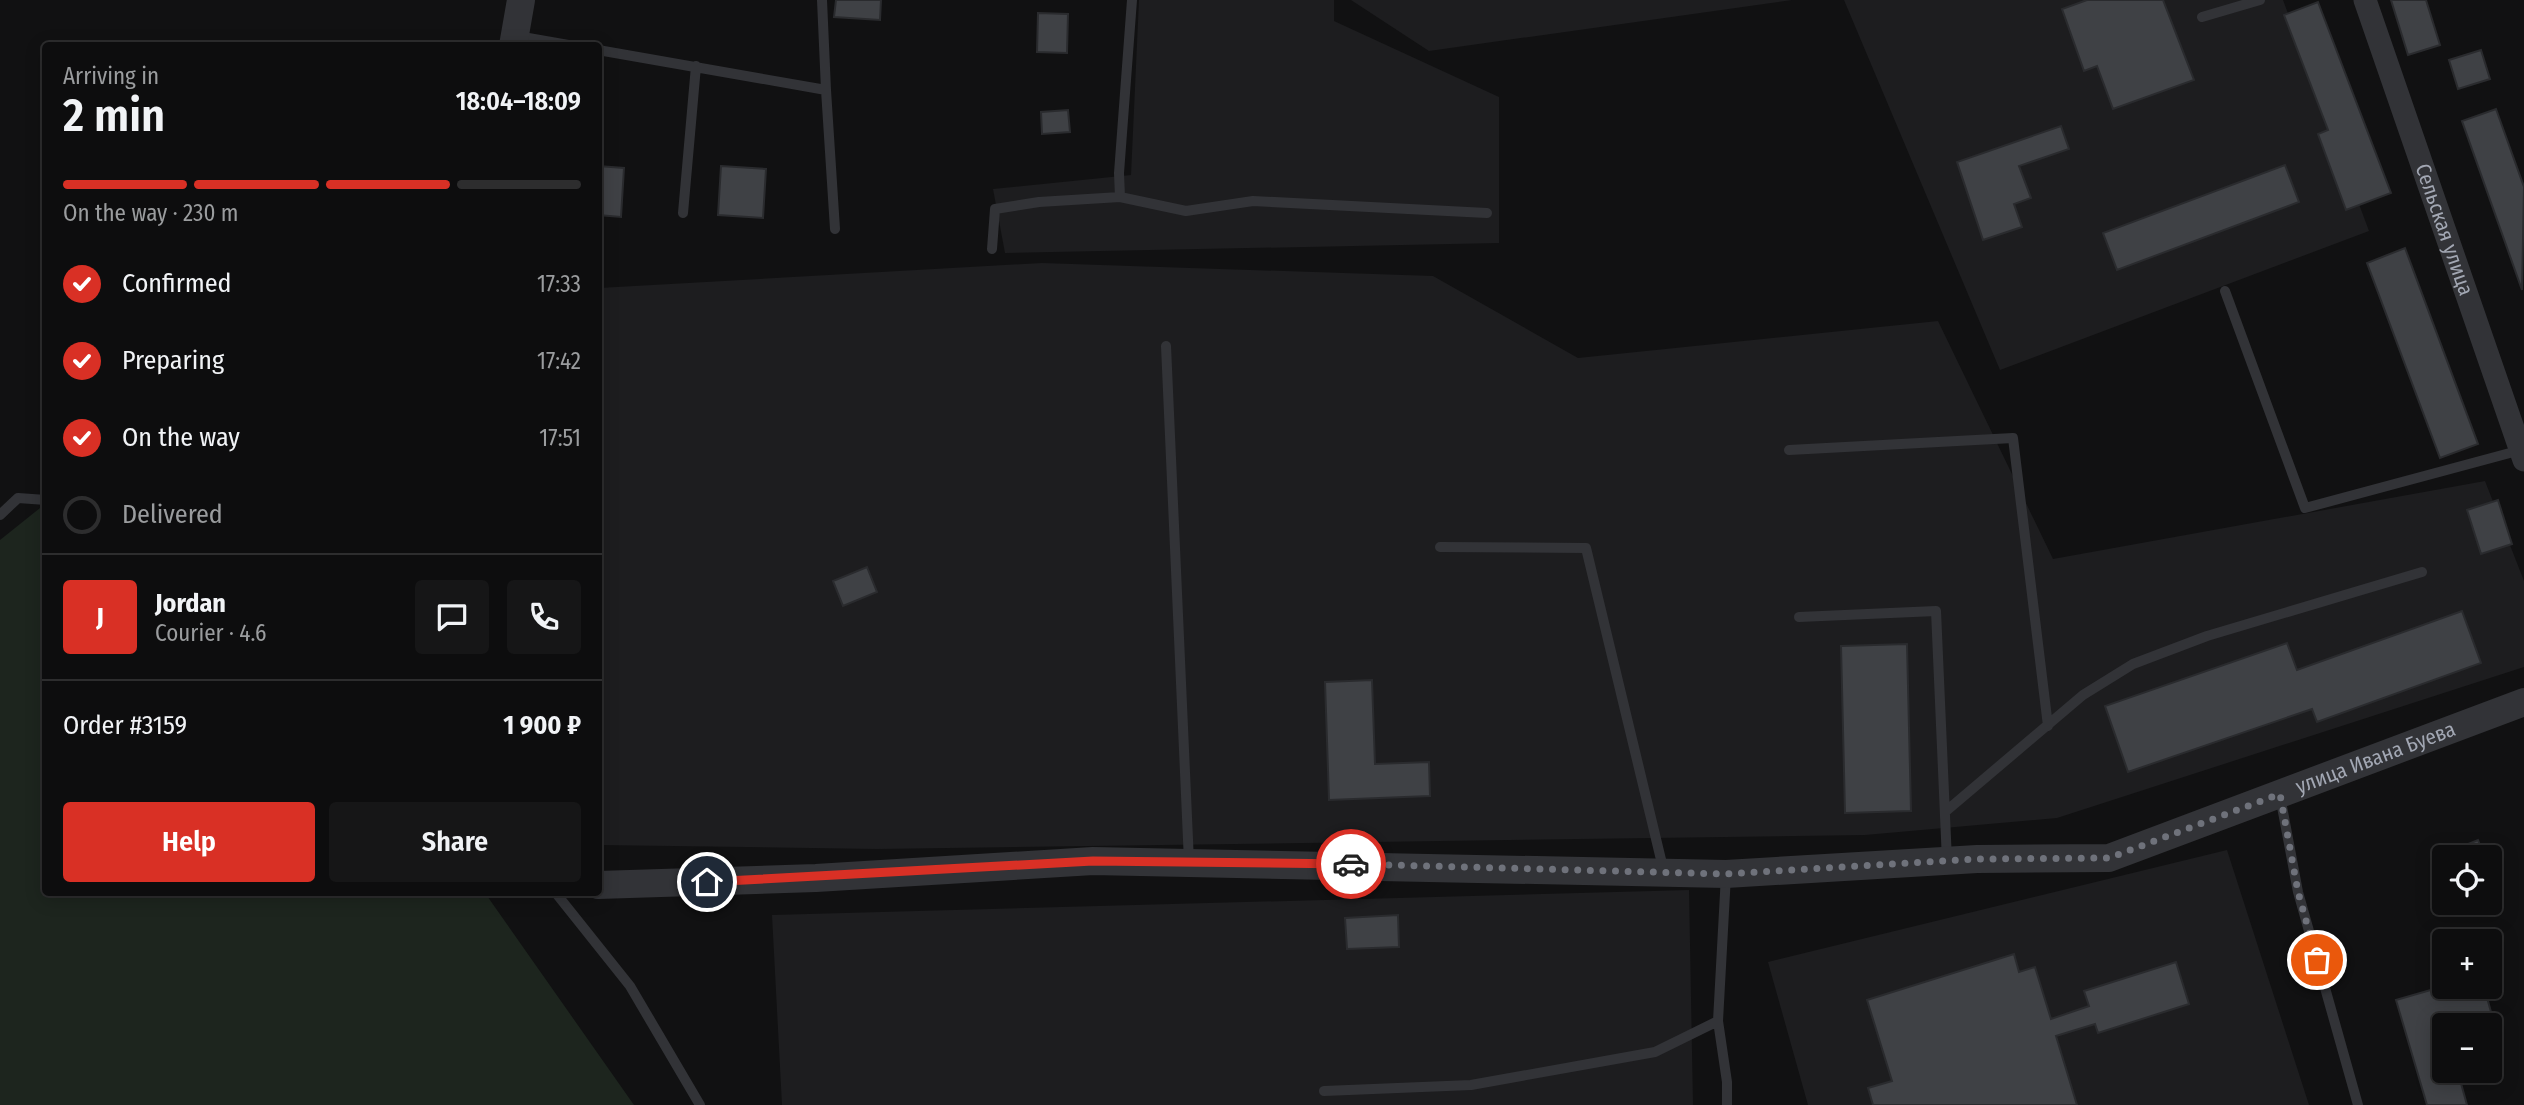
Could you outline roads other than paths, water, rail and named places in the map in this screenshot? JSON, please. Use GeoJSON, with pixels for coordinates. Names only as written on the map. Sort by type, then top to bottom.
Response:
{"type":"FeatureCollection","features":[{"type":"Feature","properties":{"kind":"street"},"geometry":{"type":"LineString","coordinates":[[514,41],[521,0]]}},
{"type":"Feature","properties":{"kind":"street","name":"Сельская улица"},"geometry":{"type":"LineString","coordinates":[[2365,0],[2522,455]]}},
{"type":"Feature","properties":{"kind":"street","name":"улица Ивана Буева"},"geometry":{"type":"LineString","coordinates":[[602,885],[816,878],[1093,861],[1726,874],[1947,861],[2109,858],[2524,702]]}},
{"type":"Feature","properties":{"kind":"lane"},"geometry":{"type":"LineString","coordinates":[[822,0],[835,229]]}},
{"type":"Feature","properties":{"kind":"lane"},"geometry":{"type":"LineString","coordinates":[[1120,197],[1119,173],[1132,0]]}},
{"type":"Feature","properties":{"kind":"lane"},"geometry":{"type":"LineString","coordinates":[[2202,17],[2260,0]]}},
{"type":"Feature","properties":{"kind":"lane"},"geometry":{"type":"LineString","coordinates":[[602,51],[826,90]]}},
{"type":"Feature","properties":{"kind":"lane"},"geometry":{"type":"LineString","coordinates":[[683,213],[696,66]]}},
{"type":"Feature","properties":{"kind":"lane"},"geometry":{"type":"LineString","coordinates":[[992,248],[995,209],[1039,202],[1120,197],[1186,211],[1253,201],[1487,213]]}},
{"type":"Feature","properties":{"kind":"lane"},"geometry":{"type":"LineString","coordinates":[[2225,291],[2305,508],[2522,455]]}},
{"type":"Feature","properties":{"kind":"lane"},"geometry":{"type":"LineString","coordinates":[[1166,346],[1189,862]]}},
{"type":"Feature","properties":{"kind":"lane"},"geometry":{"type":"LineString","coordinates":[[1789,450],[2013,438],[2048,726]]}},
{"type":"Feature","properties":{"kind":"lane"},"geometry":{"type":"LineString","coordinates":[[0,515],[18,498],[42,500]]}},
{"type":"Feature","properties":{"kind":"lane"},"geometry":{"type":"LineString","coordinates":[[1440,547],[1586,548],[1664,872]]}},
{"type":"Feature","properties":{"kind":"lane"},"geometry":{"type":"LineString","coordinates":[[1945,811],[2083,695],[2133,664],[2207,636],[2422,572]]}},
{"type":"Feature","properties":{"kind":"lane"},"geometry":{"type":"LineString","coordinates":[[1799,617],[1936,611],[1947,861]]}},
{"type":"Feature","properties":{"kind":"lane"},"geometry":{"type":"LineString","coordinates":[[2280,794],[2298,892],[2358,1105]]}},
{"type":"Feature","properties":{"kind":"lane"},"geometry":{"type":"LineString","coordinates":[[1726,874],[1718,1021],[1727,1082],[1727,1105]]}},
{"type":"Feature","properties":{"kind":"lane"},"geometry":{"type":"LineString","coordinates":[[558,896],[630,986],[701,1105]]}},
{"type":"Feature","properties":{"kind":"lane"},"geometry":{"type":"LineString","coordinates":[[1324,1091],[1484,1083],[1656,1052],[1718,1021]]}}]}
